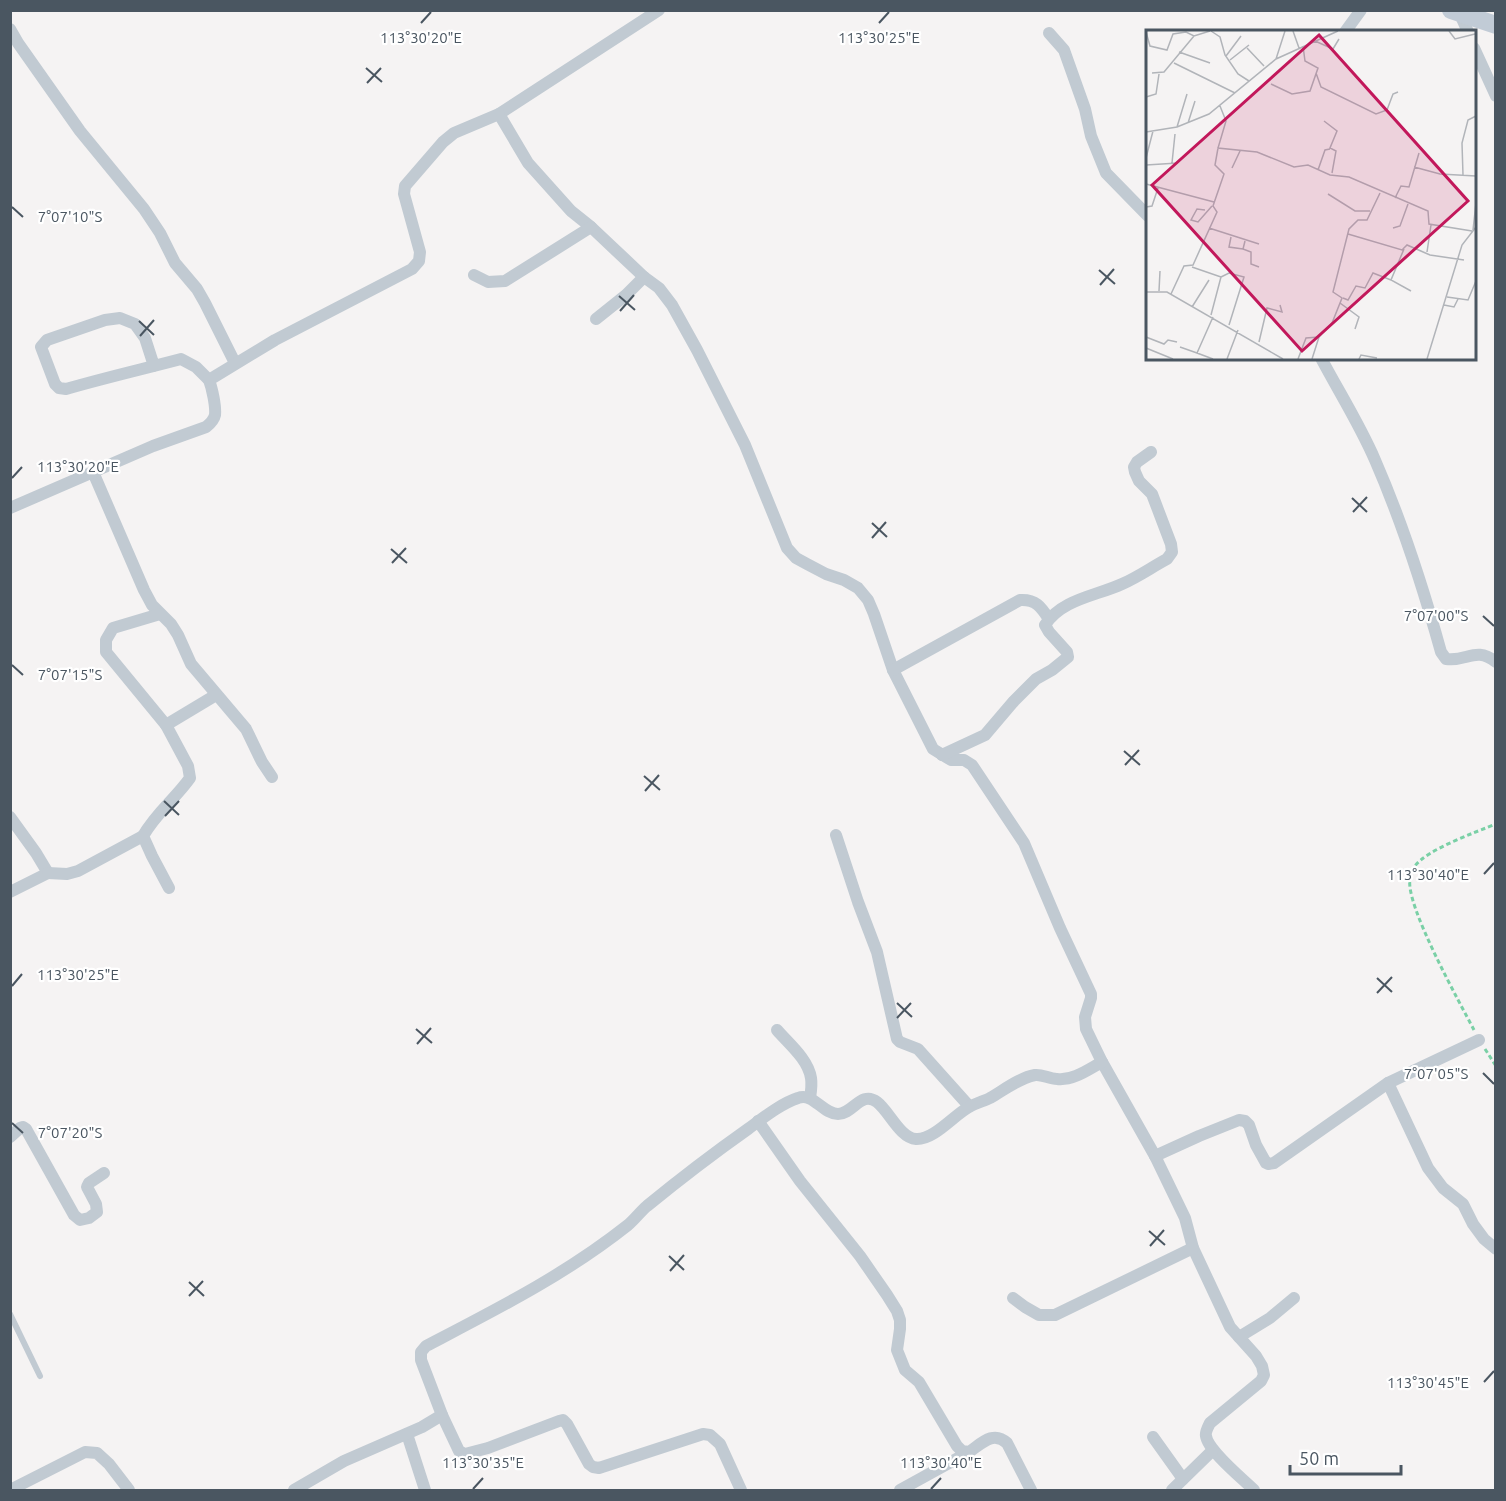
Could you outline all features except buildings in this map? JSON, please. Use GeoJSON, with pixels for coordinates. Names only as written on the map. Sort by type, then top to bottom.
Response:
{"type":"FeatureCollection","features":[{"type":"Feature","properties":{"kind":"street"},"geometry":{"type":"LineString","coordinates":[[209,380],[275,340],[412,269],[419,261],[420,252],[404,194],[405,186],[443,142],[454,133],[499,114],[659,10]]}},
{"type":"Feature","properties":{"kind":"street"},"geometry":{"type":"LineString","coordinates":[[1346,30],[1361,10]]}},
{"type":"Feature","properties":{"kind":"street"},"geometry":{"type":"LineString","coordinates":[[1456,12],[1496,25]]}},
{"type":"Feature","properties":{"kind":"street"},"geometry":{"type":"LineString","coordinates":[[1456,12],[1467,30]]}},
{"type":"Feature","properties":{"kind":"street"},"geometry":{"type":"LineString","coordinates":[[10,29],[14,46],[144,209],[175,263],[197,289],[235,363]]}},
{"type":"Feature","properties":{"kind":"street"},"geometry":{"type":"LineString","coordinates":[[1049,33],[1064,50],[1085,109],[1091,136],[1106,173],[1146,214]]}},
{"type":"Feature","properties":{"kind":"street"},"geometry":{"type":"LineString","coordinates":[[1476,52],[1496,96]]}},
{"type":"Feature","properties":{"kind":"street"},"geometry":{"type":"LineString","coordinates":[[499,114],[528,163],[571,211],[659,288],[672,304],[698,350],[745,445],[787,548],[801,561],[858,588],[868,600],[893,670],[933,748],[951,760],[964,760],[972,765],[1024,843],[1091,994],[1085,1024],[1102,1062],[1155,1156],[1185,1218],[1193,1248],[1230,1327],[1262,1366],[1264,1375],[1261,1381],[1210,1423],[1206,1437],[1213,1450],[1254,1491]]}},
{"type":"Feature","properties":{"kind":"street"},"geometry":{"type":"LineString","coordinates":[[474,275],[488,282],[505,281],[591,227]]}},
{"type":"Feature","properties":{"kind":"street"},"geometry":{"type":"LineString","coordinates":[[596,319],[644,277]]}},
{"type":"Feature","properties":{"kind":"street"},"geometry":{"type":"LineString","coordinates":[[10,507],[153,446],[206,427],[212,423],[215,415],[212,385],[209,380],[196,367],[181,359],[154,366],[112,375],[66,389],[59,388],[54,384],[41,347],[46,340],[120,318],[135,324],[145,339],[154,366]]}},
{"type":"Feature","properties":{"kind":"street"},"geometry":{"type":"LineString","coordinates":[[1322,360],[1374,459],[1400,521],[1424,590],[1441,652],[1446,659],[1455,660],[1478,654],[1487,656],[1496,662]]}},
{"type":"Feature","properties":{"kind":"street"},"geometry":{"type":"LineString","coordinates":[[942,755],[984,735],[1036,679],[1068,657],[1067,652],[1045,625],[1048,619],[1072,603],[1122,584],[1167,559],[1172,552],[1152,494],[1139,481],[1135,472],[1134,466],[1137,462],[1151,452]]}},
{"type":"Feature","properties":{"kind":"street"},"geometry":{"type":"LineString","coordinates":[[93,472],[152,605],[171,624],[191,664],[246,729],[272,777]]}},
{"type":"Feature","properties":{"kind":"street"},"geometry":{"type":"LineString","coordinates":[[893,670],[1020,600],[1030,600],[1041,608],[1048,619]]}},
{"type":"Feature","properties":{"kind":"street"},"geometry":{"type":"LineString","coordinates":[[10,892],[48,873],[67,874],[78,871],[143,836],[158,813],[184,788],[190,778],[188,766],[166,725],[106,652],[106,640],[113,628],[160,614]]}},
{"type":"Feature","properties":{"kind":"street"},"geometry":{"type":"LineString","coordinates":[[166,725],[216,695]]}},
{"type":"Feature","properties":{"kind":"street"},"geometry":{"type":"LineString","coordinates":[[10,817],[48,873]]}},
{"type":"Feature","properties":{"kind":"street"},"geometry":{"type":"LineString","coordinates":[[836,835],[877,952],[897,1039],[918,1049],[969,1107]]}},
{"type":"Feature","properties":{"kind":"street"},"geometry":{"type":"LineString","coordinates":[[143,836],[168,888]]}},
{"type":"Feature","properties":{"kind":"street"},"geometry":{"type":"LineString","coordinates":[[777,1030],[808,1068],[812,1080],[810,1098]]}},
{"type":"Feature","properties":{"kind":"street"},"geometry":{"type":"LineString","coordinates":[[1155,1156],[1239,1120],[1249,1125],[1266,1163],[1274,1163],[1388,1083],[1479,1040]]}},
{"type":"Feature","properties":{"kind":"street"},"geometry":{"type":"LineString","coordinates":[[741,1491],[720,1444],[710,1435],[702,1434],[599,1468],[589,1464],[563,1420],[488,1448],[465,1454],[459,1451],[442,1415],[421,1360],[421,1352],[426,1346],[526,1294],[562,1272],[629,1224],[645,1208],[711,1156],[758,1122],[801,1096],[810,1098],[832,1114],[842,1114],[864,1099],[872,1099],[879,1103],[908,1136],[916,1139],[931,1135],[969,1107],[1023,1079],[1039,1075],[1064,1080],[1077,1076],[1102,1062]]}},
{"type":"Feature","properties":{"kind":"street"},"geometry":{"type":"LineString","coordinates":[[1388,1083],[1428,1167],[1443,1188],[1462,1204],[1484,1239],[1496,1249]]}},
{"type":"Feature","properties":{"kind":"street"},"geometry":{"type":"LineString","coordinates":[[758,1122],[887,1295],[900,1320],[897,1350],[905,1370],[919,1382],[957,1446],[962,1451],[969,1452]]}},
{"type":"Feature","properties":{"kind":"street"},"geometry":{"type":"LineString","coordinates":[[10,1137],[20,1128],[26,1129],[74,1215],[80,1220],[89,1218],[97,1212],[96,1204],[87,1187],[89,1183],[104,1173]]}},
{"type":"Feature","properties":{"kind":"street"},"geometry":{"type":"LineString","coordinates":[[1013,1298],[1039,1315],[1055,1315],[1193,1248]]}},
{"type":"Feature","properties":{"kind":"street"},"geometry":{"type":"LineString","coordinates":[[1239,1337],[1270,1318],[1294,1298]]}},
{"type":"Feature","properties":{"kind":"street"},"geometry":{"type":"LineString","coordinates":[[294,1491],[344,1461],[407,1434],[442,1415]]}},
{"type":"Feature","properties":{"kind":"street"},"geometry":{"type":"LineString","coordinates":[[407,1434],[425,1491]]}},
{"type":"Feature","properties":{"kind":"street"},"geometry":{"type":"LineString","coordinates":[[900,1491],[969,1452],[990,1437],[997,1437],[1006,1443],[1031,1491]]}},
{"type":"Feature","properties":{"kind":"street"},"geometry":{"type":"LineString","coordinates":[[1153,1437],[1184,1479]]}},
{"type":"Feature","properties":{"kind":"street"},"geometry":{"type":"LineString","coordinates":[[1172,1491],[1213,1450]]}},
{"type":"Feature","properties":{"kind":"street"},"geometry":{"type":"LineString","coordinates":[[10,1490],[85,1452],[97,1453],[110,1464],[129,1491]]}},
{"type":"Feature","properties":{"kind":"lane"},"geometry":{"type":"LineString","coordinates":[[10,1314],[40,1376]]}},
{"type":"Feature","properties":{"kind":"path"},"geometry":{"type":"LineString","coordinates":[[1496,824],[1458,839],[1427,855],[1415,866],[1409,880],[1413,904],[1420,921],[1479,1040],[1496,1066]]}}]}
